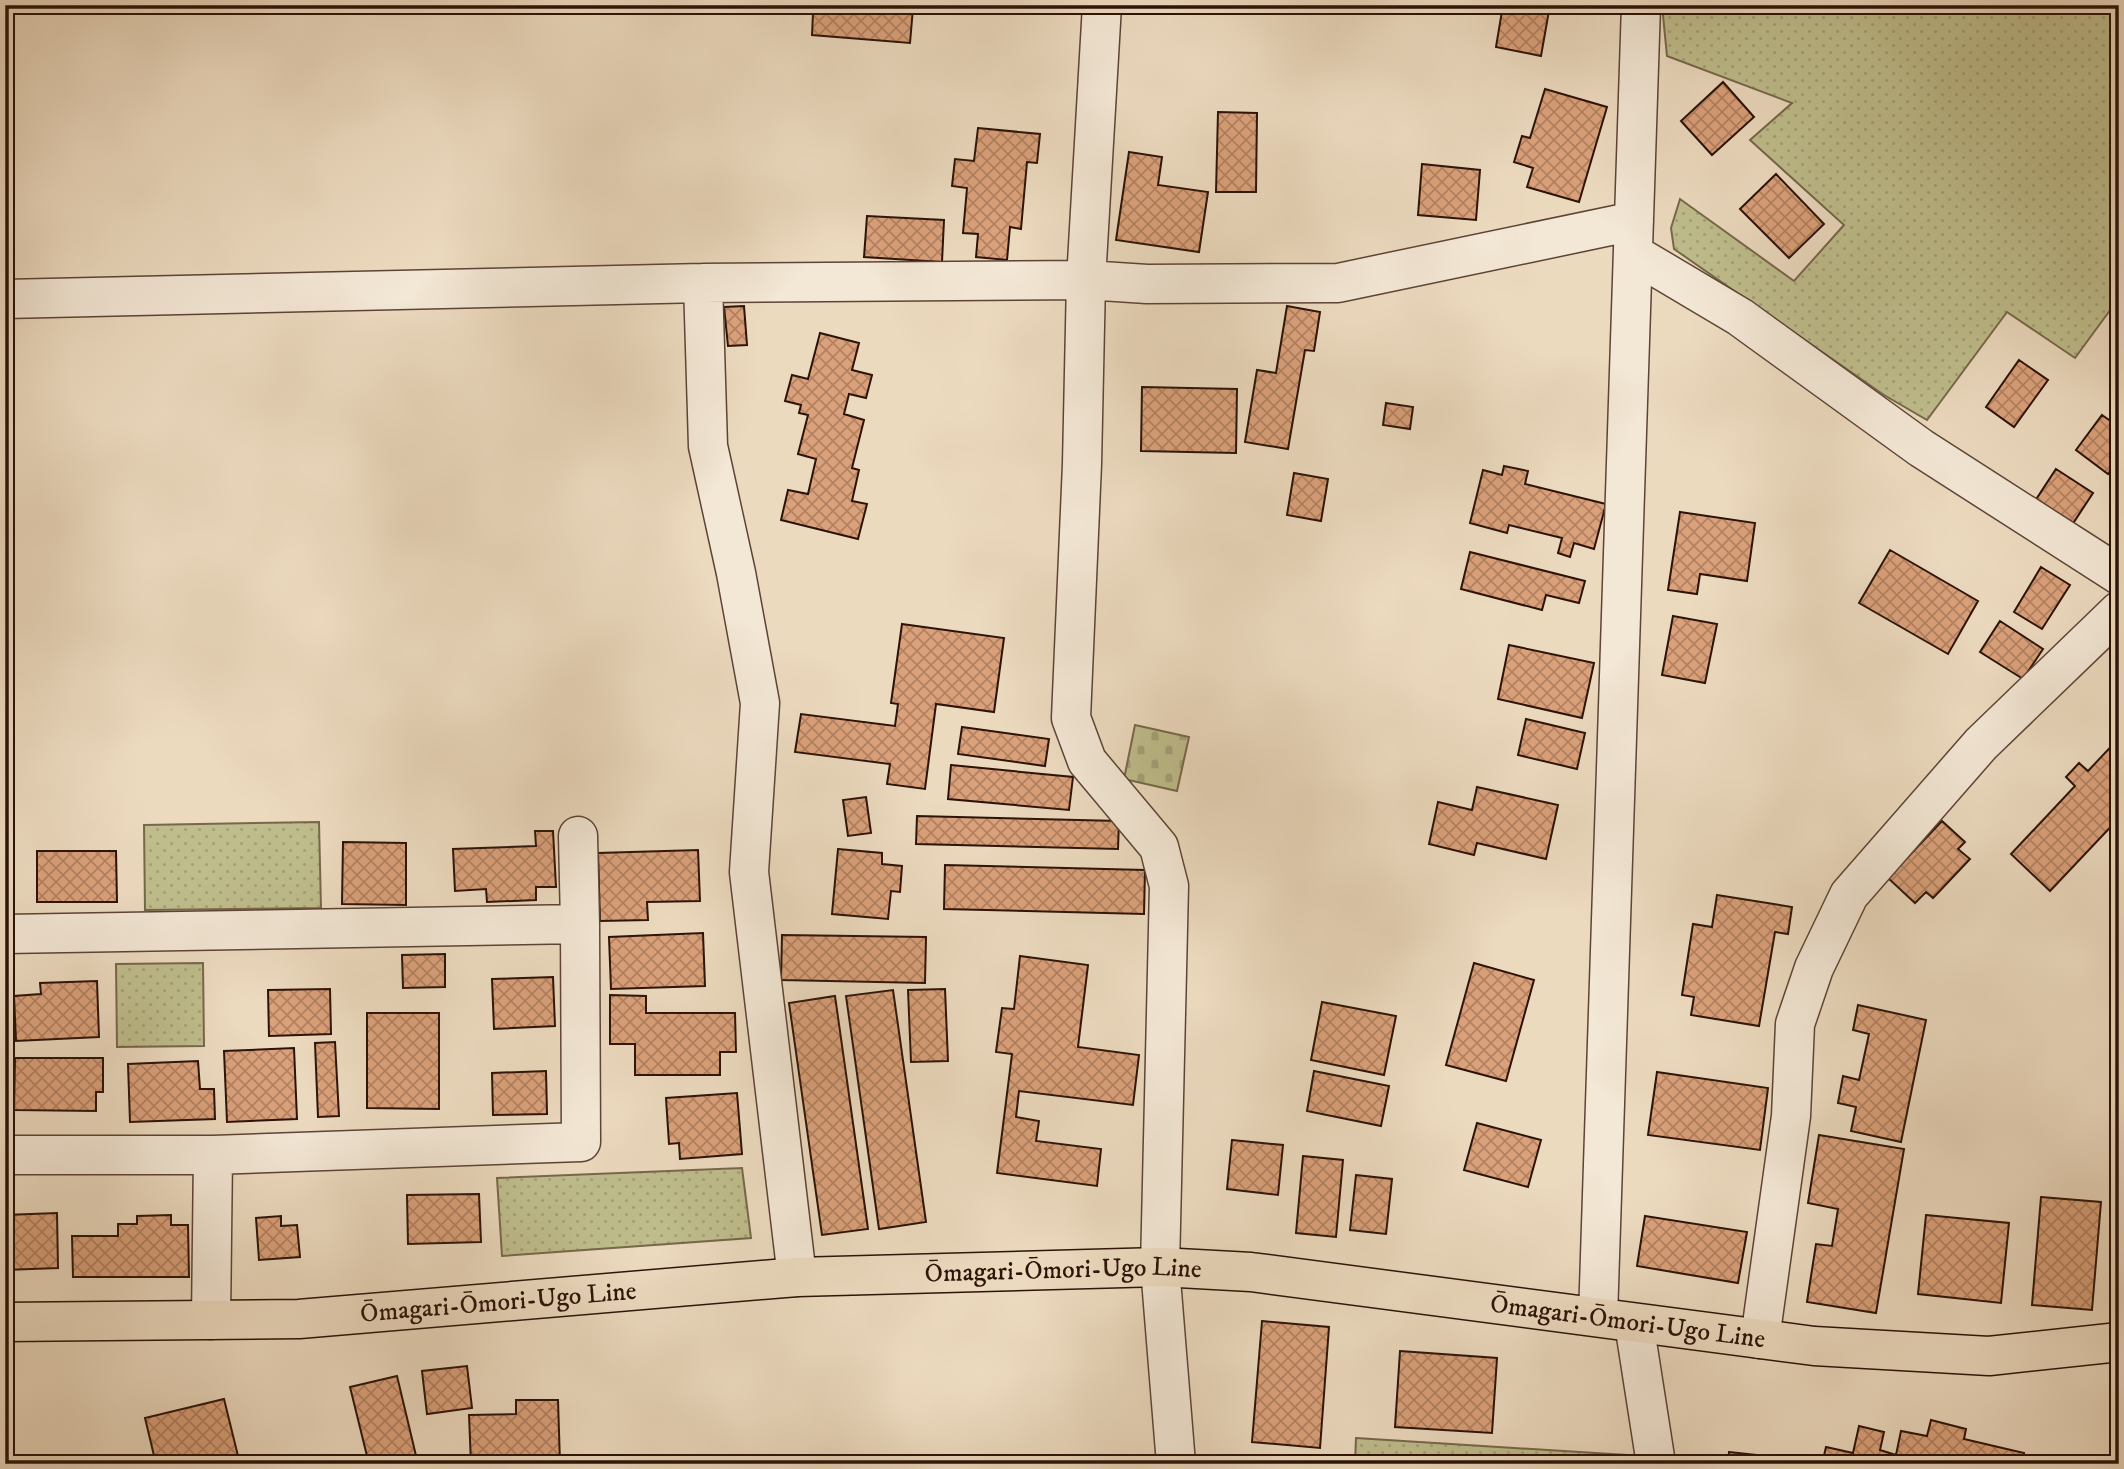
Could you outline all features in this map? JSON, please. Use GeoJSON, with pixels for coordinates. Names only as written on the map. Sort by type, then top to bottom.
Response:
{"type":"FeatureCollection","features":[{"type":"Feature","properties":{"kind":"main road","name":"Ōmagari-Ōmori-Ugo Line"},"geometry":{"type":"LineString","coordinates":[[5,1322],[299,1320],[797,1277],[1160,1267],[1251,1272],[1814,1346],[1989,1356],[2119,1342]]}},
{"type":"Feature","properties":{"kind":"street"},"geometry":{"type":"LineString","coordinates":[[1102,5],[1086,280],[1082,464],[1071,718],[1087,761],[1158,847],[1169,886],[1160,1267],[1176,1464]]}},
{"type":"Feature","properties":{"kind":"street"},"geometry":{"type":"LineString","coordinates":[[1641,5],[1634,238],[1616,1320],[1656,1464]]}},
{"type":"Feature","properties":{"kind":"street"},"geometry":{"type":"LineString","coordinates":[[5,299],[703,283],[1086,280],[1147,284],[1338,283],[1634,238],[1921,448],[2119,575]]}},
{"type":"Feature","properties":{"kind":"street"},"geometry":{"type":"LineString","coordinates":[[703,283],[708,446],[760,703],[749,872],[797,1277]]}},
{"type":"Feature","properties":{"kind":"street"},"geometry":{"type":"LineString","coordinates":[[1760,1339],[1791,1116],[1795,1024],[1814,968],[1849,895],[1982,744],[2119,611]]}},
{"type":"Feature","properties":{"kind":"street"},"geometry":{"type":"LineString","coordinates":[[5,1155],[213,1155],[581,1142],[578,836]]}},
{"type":"Feature","properties":{"kind":"street"},"geometry":{"type":"LineString","coordinates":[[5,934],[580,924]]}},
{"type":"Feature","properties":{"kind":"street"},"geometry":{"type":"LineString","coordinates":[[211,1320],[213,1155]]}},
{"type":"Feature","properties":{"kind":"green space"},"geometry":{"type":"Polygon","coordinates":[[[1662,5],[1867,5],[1880,9],[1886,5],[2119,5],[2119,298],[2075,358],[2007,312],[1927,420],[1884,395],[1674,249],[1671,228],[1680,199],[1794,281],[1844,225],[1750,140],[1792,103],[1667,56],[1662,5]]]}},
{"type":"Feature","properties":{"kind":"green space"},"geometry":{"type":"Polygon","coordinates":[[[1135,725],[1189,737],[1177,791],[1124,779],[1135,725]]]}},
{"type":"Feature","properties":{"kind":"green space"},"geometry":{"type":"Polygon","coordinates":[[[319,822],[321,908],[145,910],[144,825],[319,822]]]}},
{"type":"Feature","properties":{"kind":"green space"},"geometry":{"type":"Polygon","coordinates":[[[203,963],[204,1046],[117,1047],[116,964],[203,963]]]}},
{"type":"Feature","properties":{"kind":"green space"},"geometry":{"type":"Polygon","coordinates":[[[742,1168],[751,1238],[502,1256],[497,1178],[742,1168]]]}},
{"type":"Feature","properties":{"kind":"green space"},"geometry":{"type":"Polygon","coordinates":[[[1356,1438],[1627,1455],[1627,1464],[1355,1464],[1356,1438]]]}},
{"type":"Feature","properties":{"kind":"building"},"geometry":{"type":"Polygon","coordinates":[[[803,5],[913,8],[910,43],[812,35],[813,13],[802,12],[803,5]]]}},
{"type":"Feature","properties":{"kind":"building"},"geometry":{"type":"Polygon","coordinates":[[[1503,5],[1550,5],[1541,56],[1496,47],[1503,5]]]}},
{"type":"Feature","properties":{"kind":"building"},"geometry":{"type":"Polygon","coordinates":[[[1723,82],[1754,117],[1712,155],[1681,121],[1723,82]]]}},
{"type":"Feature","properties":{"kind":"building"},"geometry":{"type":"Polygon","coordinates":[[[1545,89],[1607,107],[1579,202],[1527,187],[1533,168],[1514,162],[1522,136],[1530,138],[1545,89]]]}},
{"type":"Feature","properties":{"kind":"building"},"geometry":{"type":"Polygon","coordinates":[[[1218,112],[1257,113],[1256,192],[1216,192],[1218,112]]]}},
{"type":"Feature","properties":{"kind":"building"},"geometry":{"type":"Polygon","coordinates":[[[978,128],[1040,134],[1037,163],[1027,162],[1021,229],[1010,227],[1007,260],[976,257],[978,234],[963,233],[967,188],[952,186],[955,159],[974,161],[978,128]]]}},
{"type":"Feature","properties":{"kind":"building"},"geometry":{"type":"Polygon","coordinates":[[[1129,152],[1162,157],[1158,185],[1208,192],[1199,252],[1116,240],[1129,152]]]}},
{"type":"Feature","properties":{"kind":"building"},"geometry":{"type":"Polygon","coordinates":[[[1422,164],[1480,170],[1476,220],[1418,215],[1422,164]]]}},
{"type":"Feature","properties":{"kind":"building"},"geometry":{"type":"Polygon","coordinates":[[[1776,174],[1824,224],[1789,258],[1740,209],[1776,174]]]}},
{"type":"Feature","properties":{"kind":"building"},"geometry":{"type":"Polygon","coordinates":[[[867,216],[944,220],[942,262],[864,257],[867,216]]]}},
{"type":"Feature","properties":{"kind":"building"},"geometry":{"type":"Polygon","coordinates":[[[744,306],[747,345],[728,346],[724,307],[744,306]]]}},
{"type":"Feature","properties":{"kind":"building"},"geometry":{"type":"Polygon","coordinates":[[[1287,306],[1320,312],[1314,351],[1305,350],[1288,449],[1245,442],[1257,370],[1276,373],[1287,306]]]}},
{"type":"Feature","properties":{"kind":"building"},"geometry":{"type":"Polygon","coordinates":[[[820,333],[859,343],[852,370],[872,375],[866,398],[849,394],[844,414],[864,420],[852,468],[859,470],[852,501],[867,504],[858,539],[781,520],[788,490],[808,494],[816,459],[798,454],[808,415],[799,413],[801,405],[785,401],[792,375],[808,379],[820,333]]]}},
{"type":"Feature","properties":{"kind":"building"},"geometry":{"type":"Polygon","coordinates":[[[2019,360],[2048,380],[2014,427],[1986,407],[2019,360]]]}},
{"type":"Feature","properties":{"kind":"building"},"geometry":{"type":"Polygon","coordinates":[[[1142,387],[1237,389],[1236,453],[1141,451],[1142,387]]]}},
{"type":"Feature","properties":{"kind":"building"},"geometry":{"type":"Polygon","coordinates":[[[1386,403],[1413,407],[1410,429],[1383,425],[1386,403]]]}},
{"type":"Feature","properties":{"kind":"building"},"geometry":{"type":"Polygon","coordinates":[[[2102,415],[2119,427],[2119,460],[2108,474],[2076,450],[2102,415]]]}},
{"type":"Feature","properties":{"kind":"building"},"geometry":{"type":"Polygon","coordinates":[[[1504,466],[1528,471],[1525,484],[1606,504],[1594,549],[1574,543],[1570,557],[1558,553],[1562,538],[1509,525],[1507,533],[1470,523],[1483,470],[1502,475],[1504,466]]]}},
{"type":"Feature","properties":{"kind":"building"},"geometry":{"type":"Polygon","coordinates":[[[2056,469],[2093,493],[2072,525],[2035,501],[2056,469]]]}},
{"type":"Feature","properties":{"kind":"building"},"geometry":{"type":"Polygon","coordinates":[[[1294,473],[1328,479],[1321,521],[1287,515],[1294,473]]]}},
{"type":"Feature","properties":{"kind":"building"},"geometry":{"type":"Polygon","coordinates":[[[1680,512],[1755,523],[1747,581],[1700,574],[1697,594],[1668,590],[1680,512]]]}},
{"type":"Feature","properties":{"kind":"building"},"geometry":{"type":"Polygon","coordinates":[[[1890,550],[1978,601],[1948,654],[1859,603],[1890,550]]]}},
{"type":"Feature","properties":{"kind":"building"},"geometry":{"type":"Polygon","coordinates":[[[1470,552],[1585,581],[1579,603],[1546,595],[1542,610],[1461,589],[1470,552]]]}},
{"type":"Feature","properties":{"kind":"building"},"geometry":{"type":"Polygon","coordinates":[[[2041,567],[2070,585],[2042,629],[2014,612],[2041,567]]]}},
{"type":"Feature","properties":{"kind":"building"},"geometry":{"type":"Polygon","coordinates":[[[1673,616],[1717,624],[1705,683],[1662,675],[1673,616]]]}},
{"type":"Feature","properties":{"kind":"building"},"geometry":{"type":"Polygon","coordinates":[[[2000,621],[2043,649],[2023,679],[1980,652],[2000,621]]]}},
{"type":"Feature","properties":{"kind":"building"},"geometry":{"type":"Polygon","coordinates":[[[902,624],[1004,638],[994,712],[936,704],[925,789],[887,784],[890,764],[795,752],[801,714],[895,726],[898,704],[891,703],[902,624]]]}},
{"type":"Feature","properties":{"kind":"building"},"geometry":{"type":"Polygon","coordinates":[[[1509,645],[1594,663],[1582,718],[1498,699],[1509,645]]]}},
{"type":"Feature","properties":{"kind":"building"},"geometry":{"type":"Polygon","coordinates":[[[1526,719],[1585,733],[1577,769],[1518,755],[1526,719]]]}},
{"type":"Feature","properties":{"kind":"building"},"geometry":{"type":"Polygon","coordinates":[[[962,727],[1049,739],[1045,766],[958,754],[962,727]]]}},
{"type":"Feature","properties":{"kind":"building"},"geometry":{"type":"Polygon","coordinates":[[[2119,738],[2119,818],[2050,891],[2011,854],[2075,786],[2066,777],[2079,763],[2088,771],[2119,738]]]}},
{"type":"Feature","properties":{"kind":"building"},"geometry":{"type":"Polygon","coordinates":[[[951,765],[1073,777],[1069,810],[948,799],[951,765]]]}},
{"type":"Feature","properties":{"kind":"building"},"geometry":{"type":"Polygon","coordinates":[[[1477,787],[1558,805],[1546,859],[1477,843],[1474,855],[1429,844],[1438,802],[1472,810],[1477,787]]]}},
{"type":"Feature","properties":{"kind":"building"},"geometry":{"type":"Polygon","coordinates":[[[866,797],[871,833],[848,836],[843,800],[866,797]]]}},
{"type":"Feature","properties":{"kind":"building"},"geometry":{"type":"Polygon","coordinates":[[[917,816],[1119,821],[1118,849],[916,844],[917,816]]]}},
{"type":"Feature","properties":{"kind":"building"},"geometry":{"type":"Polygon","coordinates":[[[1942,821],[1965,842],[1958,849],[1970,859],[1933,898],[1926,892],[1915,903],[1888,878],[1942,821]]]}},
{"type":"Feature","properties":{"kind":"building"},"geometry":{"type":"Polygon","coordinates":[[[535,831],[553,831],[556,887],[536,887],[536,900],[487,902],[486,889],[455,891],[453,849],[536,846],[535,831]]]}},
{"type":"Feature","properties":{"kind":"building"},"geometry":{"type":"Polygon","coordinates":[[[343,842],[406,843],[406,905],[342,904],[343,842]]]}},
{"type":"Feature","properties":{"kind":"building"},"geometry":{"type":"Polygon","coordinates":[[[838,849],[882,853],[882,864],[902,866],[900,892],[891,891],[888,919],[832,914],[838,849]]]}},
{"type":"Feature","properties":{"kind":"building"},"geometry":{"type":"Polygon","coordinates":[[[698,850],[700,901],[647,902],[648,920],[600,921],[598,853],[698,850]]]}},
{"type":"Feature","properties":{"kind":"building"},"geometry":{"type":"Polygon","coordinates":[[[37,851],[116,851],[117,902],[37,902],[37,851]]]}},
{"type":"Feature","properties":{"kind":"building"},"geometry":{"type":"Polygon","coordinates":[[[945,865],[1145,870],[1144,914],[944,909],[945,865]]]}},
{"type":"Feature","properties":{"kind":"building"},"geometry":{"type":"Polygon","coordinates":[[[1717,895],[1792,907],[1788,934],[1775,932],[1759,1026],[1691,1015],[1694,997],[1682,995],[1693,924],[1712,927],[1717,895]]]}},
{"type":"Feature","properties":{"kind":"building"},"geometry":{"type":"Polygon","coordinates":[[[703,933],[705,986],[611,989],[609,937],[703,933]]]}},
{"type":"Feature","properties":{"kind":"building"},"geometry":{"type":"Polygon","coordinates":[[[782,935],[926,937],[925,983],[781,980],[782,935]]]}},
{"type":"Feature","properties":{"kind":"building"},"geometry":{"type":"Polygon","coordinates":[[[445,954],[445,987],[403,988],[402,955],[445,954]]]}},
{"type":"Feature","properties":{"kind":"building"},"geometry":{"type":"Polygon","coordinates":[[[1020,956],[1088,965],[1078,1047],[1139,1055],[1133,1105],[1019,1091],[1016,1117],[1039,1121],[1036,1141],[1101,1149],[1097,1186],[997,1173],[1012,1054],[996,1052],[1002,1008],[1014,1009],[1020,956]]]}},
{"type":"Feature","properties":{"kind":"building"},"geometry":{"type":"Polygon","coordinates":[[[1474,963],[1534,980],[1506,1081],[1446,1065],[1474,963]]]}},
{"type":"Feature","properties":{"kind":"building"},"geometry":{"type":"Polygon","coordinates":[[[553,977],[555,1026],[494,1029],[492,979],[553,977]]]}},
{"type":"Feature","properties":{"kind":"building"},"geometry":{"type":"Polygon","coordinates":[[[97,981],[99,1037],[16,1041],[14,996],[41,994],[40,983],[97,981]]]}},
{"type":"Feature","properties":{"kind":"building"},"geometry":{"type":"Polygon","coordinates":[[[330,989],[331,1034],[269,1036],[268,990],[330,989]]]}},
{"type":"Feature","properties":{"kind":"building"},"geometry":{"type":"Polygon","coordinates":[[[945,989],[948,1061],[911,1062],[908,990],[945,989]]]}},
{"type":"Feature","properties":{"kind":"building"},"geometry":{"type":"Polygon","coordinates":[[[893,990],[926,1222],[879,1229],[846,996],[893,990]]]}},
{"type":"Feature","properties":{"kind":"building"},"geometry":{"type":"Polygon","coordinates":[[[610,995],[646,996],[646,1013],[735,1013],[736,1052],[720,1052],[720,1075],[635,1075],[635,1044],[610,1044],[610,995]]]}},
{"type":"Feature","properties":{"kind":"building"},"geometry":{"type":"Polygon","coordinates":[[[835,996],[868,1229],[822,1235],[789,1003],[835,996]]]}},
{"type":"Feature","properties":{"kind":"building"},"geometry":{"type":"Polygon","coordinates":[[[1322,1002],[1396,1016],[1384,1075],[1311,1060],[1322,1002]]]}},
{"type":"Feature","properties":{"kind":"building"},"geometry":{"type":"Polygon","coordinates":[[[1858,1005],[1926,1020],[1901,1142],[1851,1131],[1856,1107],[1838,1103],[1843,1076],[1859,1080],[1869,1034],[1853,1030],[1858,1005]]]}},
{"type":"Feature","properties":{"kind":"building"},"geometry":{"type":"Polygon","coordinates":[[[367,1013],[439,1013],[439,1109],[367,1108],[367,1013]]]}},
{"type":"Feature","properties":{"kind":"building"},"geometry":{"type":"Polygon","coordinates":[[[335,1042],[339,1116],[318,1117],[315,1043],[335,1042]]]}},
{"type":"Feature","properties":{"kind":"building"},"geometry":{"type":"Polygon","coordinates":[[[294,1048],[297,1119],[227,1122],[224,1051],[294,1048]]]}},
{"type":"Feature","properties":{"kind":"building"},"geometry":{"type":"Polygon","coordinates":[[[15,1058],[103,1058],[103,1092],[96,1092],[96,1111],[14,1110],[15,1058]]]}},
{"type":"Feature","properties":{"kind":"building"},"geometry":{"type":"Polygon","coordinates":[[[198,1061],[200,1089],[214,1089],[215,1119],[130,1122],[128,1064],[198,1061]]]}},
{"type":"Feature","properties":{"kind":"building"},"geometry":{"type":"Polygon","coordinates":[[[546,1071],[547,1114],[493,1115],[492,1073],[546,1071]]]}},
{"type":"Feature","properties":{"kind":"building"},"geometry":{"type":"Polygon","coordinates":[[[1314,1071],[1389,1086],[1381,1126],[1307,1111],[1314,1071]]]}},
{"type":"Feature","properties":{"kind":"building"},"geometry":{"type":"Polygon","coordinates":[[[1657,1072],[1768,1088],[1760,1150],[1648,1135],[1657,1072]]]}},
{"type":"Feature","properties":{"kind":"building"},"geometry":{"type":"Polygon","coordinates":[[[737,1093],[742,1154],[680,1159],[679,1143],[669,1144],[666,1098],[737,1093]]]}},
{"type":"Feature","properties":{"kind":"building"},"geometry":{"type":"Polygon","coordinates":[[[1477,1123],[1541,1140],[1528,1187],[1464,1170],[1477,1123]]]}},
{"type":"Feature","properties":{"kind":"building"},"geometry":{"type":"Polygon","coordinates":[[[1819,1135],[1904,1149],[1876,1313],[1807,1302],[1816,1244],[1832,1246],[1838,1209],[1808,1203],[1819,1135]]]}},
{"type":"Feature","properties":{"kind":"building"},"geometry":{"type":"Polygon","coordinates":[[[1232,1140],[1283,1145],[1278,1195],[1227,1189],[1232,1140]]]}},
{"type":"Feature","properties":{"kind":"building"},"geometry":{"type":"Polygon","coordinates":[[[1303,1156],[1343,1160],[1336,1237],[1296,1233],[1303,1156]]]}},
{"type":"Feature","properties":{"kind":"building"},"geometry":{"type":"Polygon","coordinates":[[[1356,1175],[1392,1179],[1386,1234],[1350,1230],[1356,1175]]]}},
{"type":"Feature","properties":{"kind":"building"},"geometry":{"type":"Polygon","coordinates":[[[479,1194],[481,1242],[408,1244],[407,1195],[479,1194]]]}},
{"type":"Feature","properties":{"kind":"building"},"geometry":{"type":"Polygon","coordinates":[[[2041,1197],[2101,1202],[2092,1310],[2032,1305],[2041,1197]]]}},
{"type":"Feature","properties":{"kind":"building"},"geometry":{"type":"Polygon","coordinates":[[[57,1213],[58,1268],[5,1270],[5,1215],[57,1213]]]}},
{"type":"Feature","properties":{"kind":"building"},"geometry":{"type":"Polygon","coordinates":[[[171,1215],[171,1225],[188,1225],[189,1277],[73,1277],[72,1236],[118,1236],[118,1224],[137,1224],[137,1216],[171,1215]]]}},
{"type":"Feature","properties":{"kind":"building"},"geometry":{"type":"Polygon","coordinates":[[[1926,1215],[2009,1223],[2001,1303],[1918,1294],[1926,1215]]]}},
{"type":"Feature","properties":{"kind":"building"},"geometry":{"type":"Polygon","coordinates":[[[281,1216],[281,1226],[297,1225],[300,1257],[259,1260],[256,1218],[281,1216]]]}},
{"type":"Feature","properties":{"kind":"building"},"geometry":{"type":"Polygon","coordinates":[[[1645,1216],[1747,1232],[1738,1283],[1637,1266],[1645,1216]]]}},
{"type":"Feature","properties":{"kind":"building"},"geometry":{"type":"Polygon","coordinates":[[[1262,1321],[1329,1327],[1320,1448],[1252,1442],[1262,1321]]]}},
{"type":"Feature","properties":{"kind":"building"},"geometry":{"type":"Polygon","coordinates":[[[1400,1351],[1497,1358],[1492,1433],[1395,1427],[1400,1351]]]}},
{"type":"Feature","properties":{"kind":"building"},"geometry":{"type":"Polygon","coordinates":[[[467,1366],[472,1408],[427,1414],[422,1371],[467,1366]]]}},
{"type":"Feature","properties":{"kind":"building"},"geometry":{"type":"Polygon","coordinates":[[[397,1376],[418,1464],[369,1464],[350,1387],[397,1376]]]}},
{"type":"Feature","properties":{"kind":"building"},"geometry":{"type":"Polygon","coordinates":[[[224,1399],[240,1464],[156,1464],[145,1418],[224,1399]]]}},
{"type":"Feature","properties":{"kind":"building"},"geometry":{"type":"Polygon","coordinates":[[[516,1400],[558,1400],[560,1464],[471,1464],[469,1415],[516,1414],[516,1400]]]}},
{"type":"Feature","properties":{"kind":"building"},"geometry":{"type":"Polygon","coordinates":[[[1931,1420],[1966,1429],[1964,1439],[2024,1453],[2022,1464],[1822,1464],[1826,1447],[1853,1453],[1859,1426],[1884,1432],[1880,1450],[1896,1455],[1901,1431],[1927,1436],[1931,1420]]]}},
{"type":"Feature","properties":{"kind":"building"},"geometry":{"type":"Polygon","coordinates":[[[1729,1452],[1784,1458],[1783,1464],[1728,1464],[1729,1452]]]}}]}
